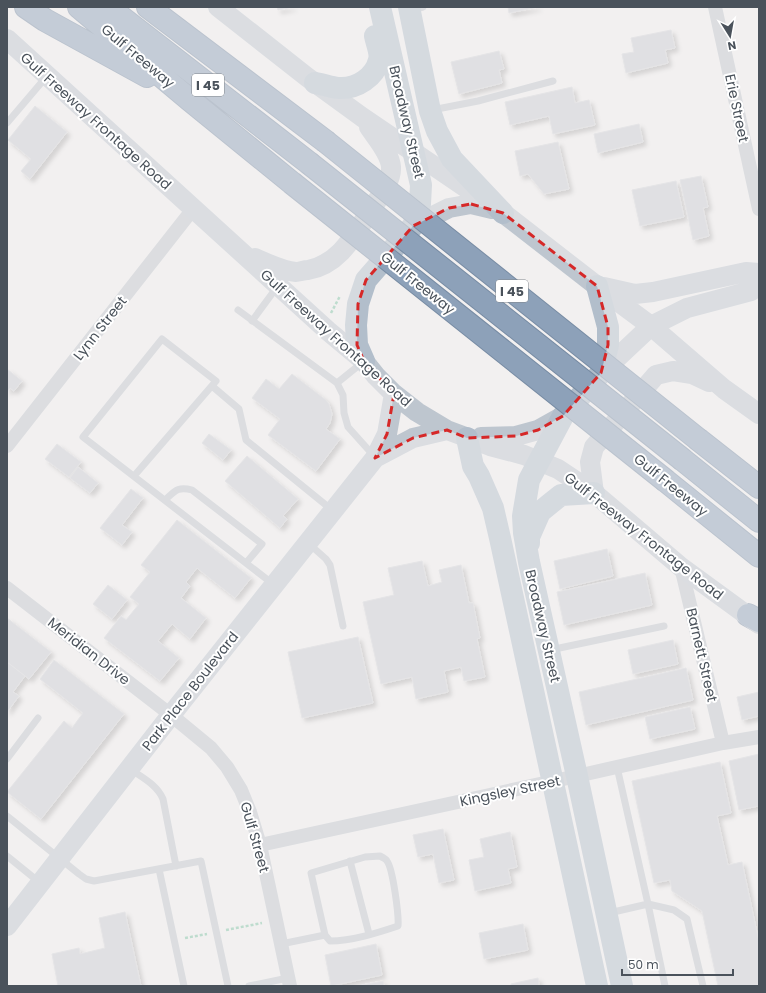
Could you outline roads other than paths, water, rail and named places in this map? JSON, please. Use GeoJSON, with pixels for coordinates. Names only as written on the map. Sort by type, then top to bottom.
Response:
{"type":"FeatureCollection","features":[{"type":"Feature","properties":{"kind":"highway"},"geometry":{"type":"LineString","coordinates":[[26,7],[45,20],[190,100]]}},
{"type":"Feature","properties":{"kind":"highway","name":"Gulf Freeway"},"geometry":{"type":"LineString","coordinates":[[79,7],[292,183],[759,556]]}},
{"type":"Feature","properties":{"kind":"highway","name":"Gulf Freeway"},"geometry":{"type":"LineString","coordinates":[[108,7],[309,163],[759,521]]}},
{"type":"Feature","properties":{"kind":"highway","name":"I 45"},"geometry":{"type":"LineString","coordinates":[[148,7],[325,141],[759,487]]}},
{"type":"Feature","properties":{"kind":"highway"},"geometry":{"type":"LineString","coordinates":[[165,7],[191,40]]}},
{"type":"Feature","properties":{"kind":"main road"},"geometry":{"type":"LineString","coordinates":[[218,7],[362,118],[503,212],[597,286],[651,326],[724,389],[759,414]]}},
{"type":"Feature","properties":{"kind":"main road","name":"Broadway Street"},"geometry":{"type":"LineString","coordinates":[[414,8],[430,111],[437,131],[452,159],[503,212]]}},
{"type":"Feature","properties":{"kind":"main road"},"geometry":{"type":"LineString","coordinates":[[315,83],[340,88],[353,86],[365,81],[375,71],[380,59],[374,34],[381,11]]}},
{"type":"Feature","properties":{"kind":"main road","name":"Broadway Street"},"geometry":{"type":"LineString","coordinates":[[364,361],[357,345],[356,325],[358,304],[366,280],[412,226],[420,204],[422,184],[381,11]]}},
{"type":"Feature","properties":{"kind":"main road","name":"Gulf Freeway Frontage Road"},"geometry":{"type":"LineString","coordinates":[[7,39],[328,331],[364,361],[376,376],[394,394],[417,412],[447,430],[490,446],[524,455],[558,469],[594,493],[682,567],[755,620]]}},
{"type":"Feature","properties":{"kind":"main road"},"geometry":{"type":"LineString","coordinates":[[242,253],[279,268],[296,272],[314,268],[332,260],[344,250],[386,187],[391,169],[384,150],[362,118]]}},
{"type":"Feature","properties":{"kind":"main road"},"geometry":{"type":"LineString","coordinates":[[412,226],[449,208],[471,204],[503,212]]}},
{"type":"Feature","properties":{"kind":"main road"},"geometry":{"type":"LineString","coordinates":[[597,286],[634,294],[653,292],[746,272],[759,273]]}},
{"type":"Feature","properties":{"kind":"main road"},"geometry":{"type":"LineString","coordinates":[[601,373],[651,326],[687,308],[751,291],[759,285]]}},
{"type":"Feature","properties":{"kind":"main road","name":"Broadway Street"},"geometry":{"type":"LineString","coordinates":[[597,286],[608,327],[608,345],[601,373],[563,416],[529,480],[523,516],[524,534],[529,562],[622,986]]}},
{"type":"Feature","properties":{"kind":"main road"},"geometry":{"type":"LineString","coordinates":[[529,562],[529,537],[540,512],[561,495],[594,493],[590,462],[594,447],[656,375],[673,371],[692,374],[724,389]]}},
{"type":"Feature","properties":{"kind":"main road","name":"Park Place Boulevard"},"geometry":{"type":"LineString","coordinates":[[7,926],[129,768],[334,512],[375,458],[387,434],[394,394]]}},
{"type":"Feature","properties":{"kind":"main road"},"geometry":{"type":"LineString","coordinates":[[467,438],[516,436],[538,430],[563,416]]}},
{"type":"Feature","properties":{"kind":"main road","name":"Park Place Boulevard"},"geometry":{"type":"LineString","coordinates":[[375,458],[413,438],[447,430]]}},
{"type":"Feature","properties":{"kind":"main road","name":"Broadway Street"},"geometry":{"type":"LineString","coordinates":[[467,438],[473,466],[493,508],[597,986]]}},
{"type":"Feature","properties":{"kind":"main road"},"geometry":{"type":"LineString","coordinates":[[588,943],[612,937]]}},
{"type":"Feature","properties":{"kind":"street","name":"Erie Street"},"geometry":{"type":"LineString","coordinates":[[715,7],[759,209]]}},
{"type":"Feature","properties":{"kind":"street","name":"Lynn Street"},"geometry":{"type":"LineString","coordinates":[[9,441],[194,209]]}},
{"type":"Feature","properties":{"kind":"street","name":"Barnett Street"},"geometry":{"type":"LineString","coordinates":[[682,567],[722,743]]}},
{"type":"Feature","properties":{"kind":"street","name":"Meridian Drive"},"geometry":{"type":"LineString","coordinates":[[7,588],[171,715]]}},
{"type":"Feature","properties":{"kind":"street","name":"Gulf Street"},"geometry":{"type":"LineString","coordinates":[[171,715],[211,748],[227,767],[241,790],[260,844],[289,982]]}},
{"type":"Feature","properties":{"kind":"street","name":"Kingsley Street"},"geometry":{"type":"LineString","coordinates":[[260,844],[553,782],[722,743],[759,736]]}},
{"type":"Feature","properties":{"kind":"lane"},"geometry":{"type":"LineString","coordinates":[[7,123],[47,76]]}},
{"type":"Feature","properties":{"kind":"lane"},"geometry":{"type":"LineString","coordinates":[[430,111],[478,101],[553,81]]}},
{"type":"Feature","properties":{"kind":"lane"},"geometry":{"type":"LineString","coordinates":[[252,320],[278,285]]}},
{"type":"Feature","properties":{"kind":"lane"},"geometry":{"type":"LineString","coordinates":[[238,310],[337,383],[343,395],[344,413],[348,428],[375,458]]}},
{"type":"Feature","properties":{"kind":"lane"},"geometry":{"type":"LineString","coordinates":[[134,476],[216,381],[162,338],[84,437],[274,586]]}},
{"type":"Feature","properties":{"kind":"lane"},"geometry":{"type":"LineString","coordinates":[[337,383],[364,361]]}},
{"type":"Feature","properties":{"kind":"lane"},"geometry":{"type":"LineString","coordinates":[[212,386],[239,409],[246,440],[334,512]]}},
{"type":"Feature","properties":{"kind":"lane"},"geometry":{"type":"LineString","coordinates":[[165,500],[176,490],[184,487],[192,490],[262,544],[246,563]]}},
{"type":"Feature","properties":{"kind":"lane"},"geometry":{"type":"LineString","coordinates":[[308,543],[326,559],[330,565],[343,626]]}},
{"type":"Feature","properties":{"kind":"lane"},"geometry":{"type":"LineString","coordinates":[[549,650],[664,626]]}},
{"type":"Feature","properties":{"kind":"lane"},"geometry":{"type":"LineString","coordinates":[[7,758],[38,718]]}},
{"type":"Feature","properties":{"kind":"lane"},"geometry":{"type":"LineString","coordinates":[[617,767],[665,986]]}},
{"type":"Feature","properties":{"kind":"lane"},"geometry":{"type":"LineString","coordinates":[[129,768],[154,785],[163,799],[176,866]]}},
{"type":"Feature","properties":{"kind":"lane"},"geometry":{"type":"LineString","coordinates":[[7,816],[59,859],[86,879],[94,881],[201,861],[228,986]]}},
{"type":"Feature","properties":{"kind":"lane"},"geometry":{"type":"LineString","coordinates":[[7,856],[40,883]]}},
{"type":"Feature","properties":{"kind":"lane"},"geometry":{"type":"LineString","coordinates":[[380,856],[388,861],[399,918],[398,926],[369,934],[337,941],[330,941],[325,935],[311,873],[365,857],[380,856]]}},
{"type":"Feature","properties":{"kind":"lane"},"geometry":{"type":"LineString","coordinates":[[350,862],[369,934]]}},
{"type":"Feature","properties":{"kind":"lane"},"geometry":{"type":"LineString","coordinates":[[160,869],[184,986]]}},
{"type":"Feature","properties":{"kind":"lane"},"geometry":{"type":"LineString","coordinates":[[607,914],[648,904],[674,910],[687,919],[703,986]]}},
{"type":"Feature","properties":{"kind":"lane"},"geometry":{"type":"LineString","coordinates":[[282,944],[325,935]]}},
{"type":"Feature","properties":{"kind":"lane"},"geometry":{"type":"LineString","coordinates":[[249,986],[289,982]]}}]}
